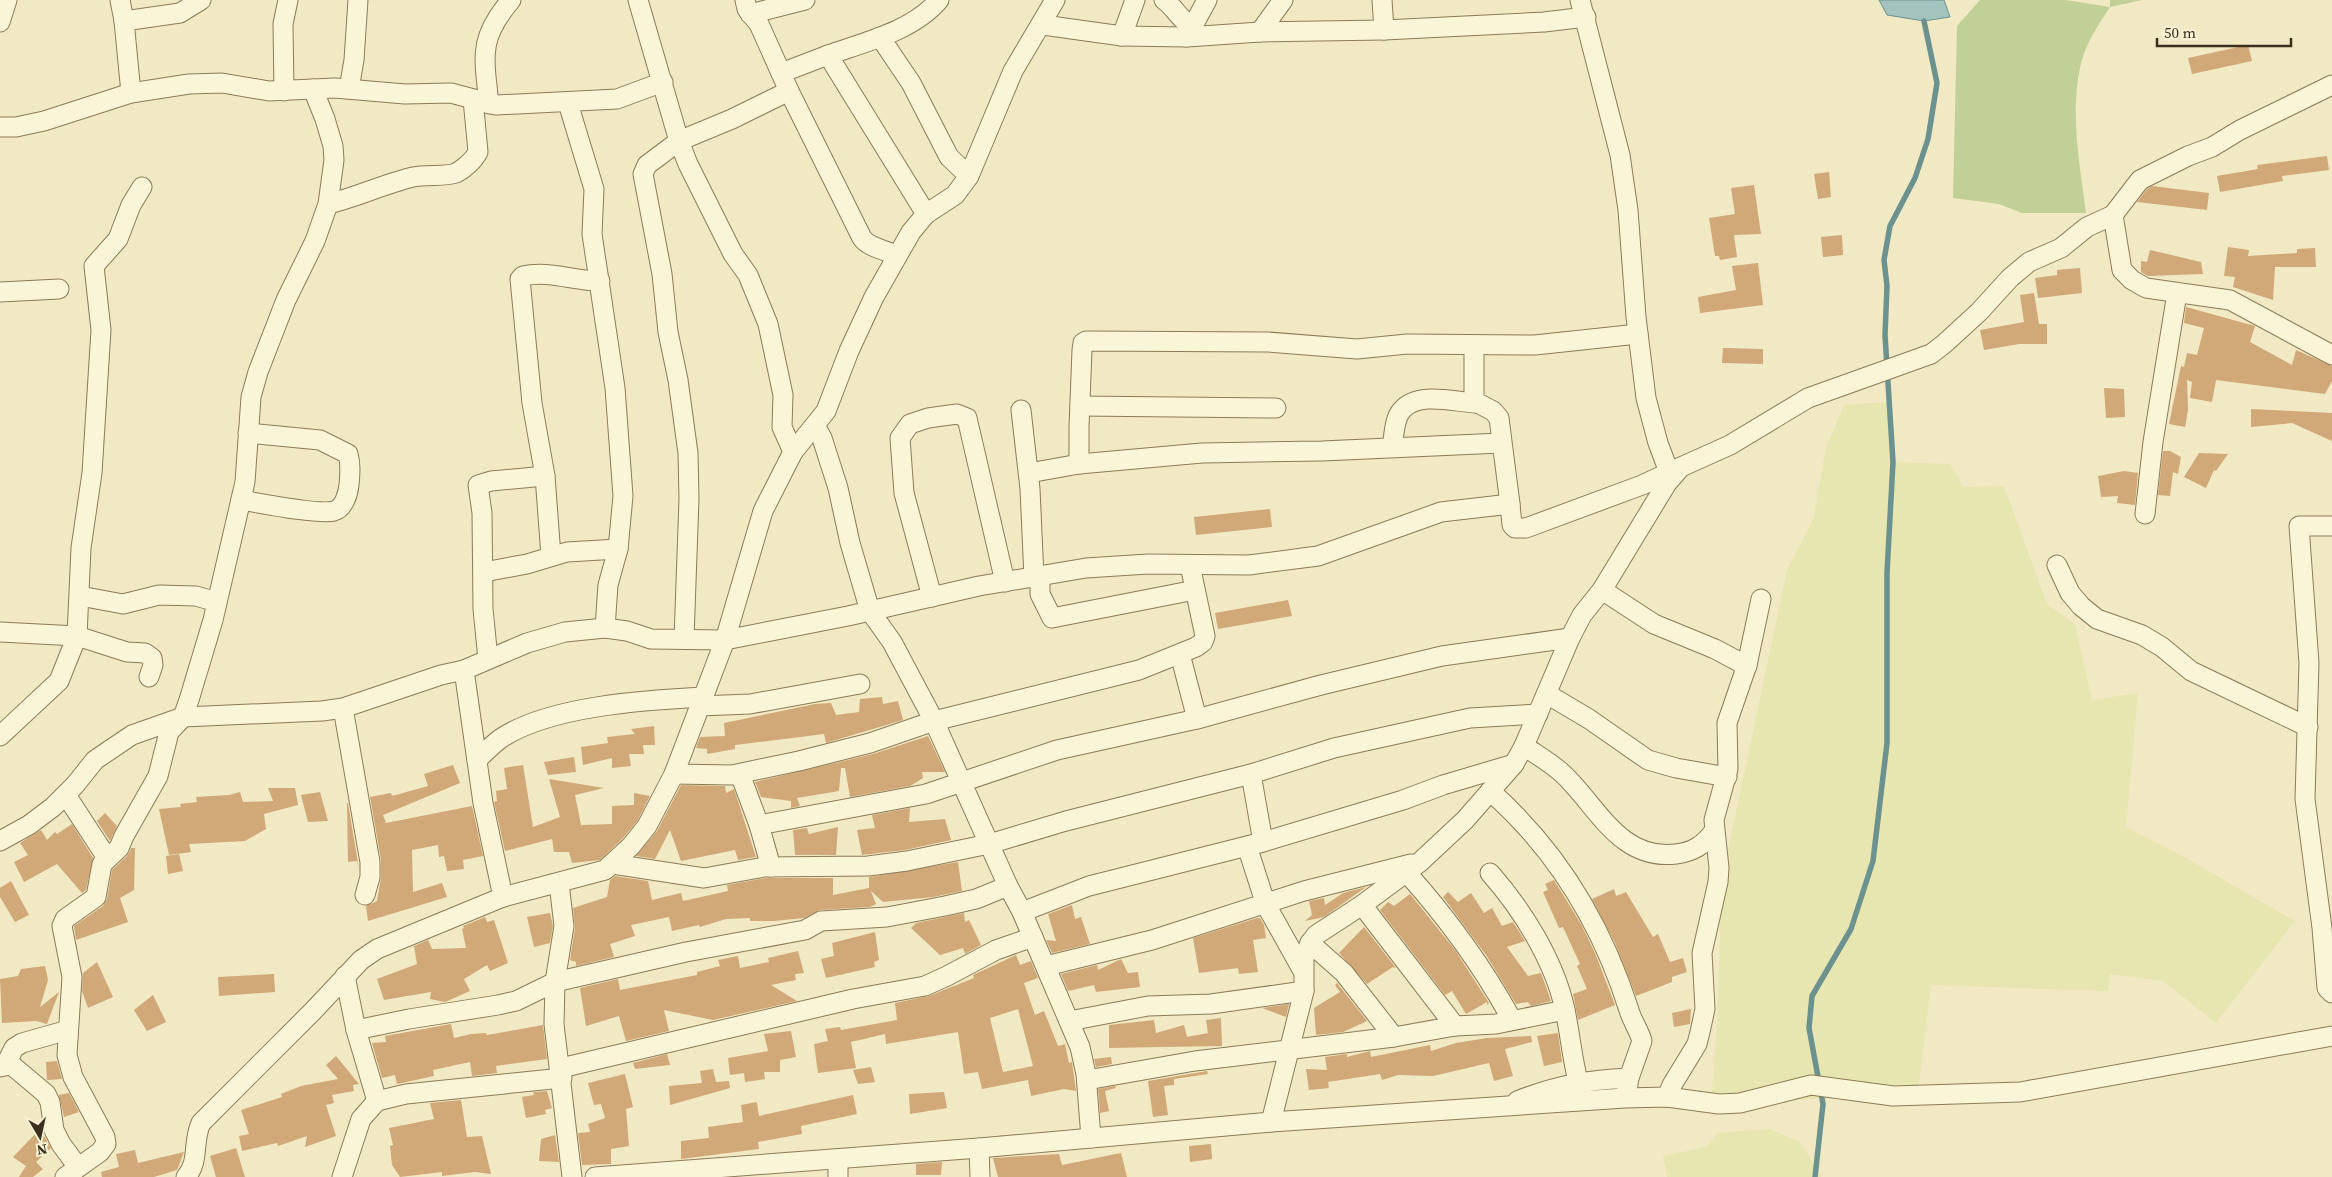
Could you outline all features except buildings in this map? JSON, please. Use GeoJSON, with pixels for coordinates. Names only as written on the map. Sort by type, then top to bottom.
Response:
{"type":"FeatureCollection","features":[{"type":"Feature","properties":{"kind":"street"},"geometry":{"type":"LineString","coordinates":[[0,22],[7,0]]}},
{"type":"Feature","properties":{"kind":"street"},"geometry":{"type":"LineString","coordinates":[[120,0],[124,21],[131,93]]}},
{"type":"Feature","properties":{"kind":"street"},"geometry":{"type":"LineString","coordinates":[[124,21],[180,14],[201,0]]}},
{"type":"Feature","properties":{"kind":"street"},"geometry":{"type":"LineString","coordinates":[[284,90],[283,24],[288,0]]}},
{"type":"Feature","properties":{"kind":"street"},"geometry":{"type":"LineString","coordinates":[[349,88],[354,60],[358,0]]}},
{"type":"Feature","properties":{"kind":"street"},"geometry":{"type":"LineString","coordinates":[[328,204],[411,177],[433,174],[447,175],[460,170],[475,157],[478,152],[486,38],[511,0]]}},
{"type":"Feature","properties":{"kind":"street"},"geometry":{"type":"LineString","coordinates":[[805,0],[748,7],[759,24],[789,91],[864,241],[897,256]]}},
{"type":"Feature","properties":{"kind":"street"},"geometry":{"type":"LineString","coordinates":[[781,73],[880,37],[930,10],[939,0]]}},
{"type":"Feature","properties":{"kind":"street"},"geometry":{"type":"LineString","coordinates":[[186,1177],[196,1159],[196,1134],[201,1123],[361,960],[377,949],[503,897],[596,874],[613,864],[647,826],[674,774],[725,640],[763,511],[792,452],[816,427],[826,411],[849,351],[911,232],[926,214],[955,195],[969,176],[1013,71],[1042,25],[1055,0]]}},
{"type":"Feature","properties":{"kind":"street"},"geometry":{"type":"LineString","coordinates":[[1122,36],[1135,0]]}},
{"type":"Feature","properties":{"kind":"street"},"geometry":{"type":"LineString","coordinates":[[1164,0],[1169,3],[1189,32]]}},
{"type":"Feature","properties":{"kind":"street"},"geometry":{"type":"LineString","coordinates":[[1189,32],[1207,0]]}},
{"type":"Feature","properties":{"kind":"street"},"geometry":{"type":"LineString","coordinates":[[1260,32],[1283,0]]}},
{"type":"Feature","properties":{"kind":"street"},"geometry":{"type":"LineString","coordinates":[[1382,0],[1384,30]]}},
{"type":"Feature","properties":{"kind":"street"},"geometry":{"type":"LineString","coordinates":[[644,3],[679,141],[733,254],[751,280],[768,324],[783,395],[782,427],[792,452]]}},
{"type":"Feature","properties":{"kind":"street"},"geometry":{"type":"LineString","coordinates":[[1042,25],[1122,36],[1189,32],[1384,30],[1544,22],[1583,8],[1620,155],[1628,210],[1638,334],[1646,398],[1658,443],[1675,470]]}},
{"type":"Feature","properties":{"kind":"street"},"geometry":{"type":"LineString","coordinates":[[880,37],[911,83],[949,157],[956,166],[969,176]]}},
{"type":"Feature","properties":{"kind":"street"},"geometry":{"type":"LineString","coordinates":[[828,55],[926,214]]}},
{"type":"Feature","properties":{"kind":"street"},"geometry":{"type":"LineString","coordinates":[[0,127],[16,127],[44,121],[131,93],[172,86],[222,83],[262,90],[349,88],[405,94],[451,93],[481,101],[568,102],[618,99],[663,82]]}},
{"type":"Feature","properties":{"kind":"street"},"geometry":{"type":"LineString","coordinates":[[1392,447],[1399,415],[1402,410],[1422,398],[1476,404],[1496,414],[1512,525],[1515,528],[1526,528],[1642,485],[1730,444],[1808,398],[1931,354],[1979,312],[2010,278],[2029,262],[2061,248],[2087,227],[2113,215],[2140,180],[2188,156],[2212,147],[2240,130],[2332,84]]}},
{"type":"Feature","properties":{"kind":"street"},"geometry":{"type":"LineString","coordinates":[[68,1030],[22,1043],[14,1048],[4,1064],[46,1094],[50,1102],[54,1130],[72,1172],[100,1152],[106,1144],[105,1137],[73,1076],[66,1055],[68,1030],[72,977],[62,926],[65,919],[96,898],[102,864],[120,848],[124,836],[158,776],[169,732],[183,717],[217,602],[245,482],[251,397],[269,340],[310,252],[328,204],[334,160],[333,146],[313,89]]}},
{"type":"Feature","properties":{"kind":"street"},"geometry":{"type":"LineString","coordinates":[[684,640],[689,499],[688,453],[678,380],[668,332],[662,274],[643,174],[646,165],[679,141],[732,119],[789,91]]}},
{"type":"Feature","properties":{"kind":"street"},"geometry":{"type":"LineString","coordinates":[[568,102],[594,190],[591,229],[615,388],[623,496],[618,550],[608,585],[605,628]]}},
{"type":"Feature","properties":{"kind":"street"},"geometry":{"type":"LineString","coordinates":[[0,736],[59,681],[77,636],[82,548],[92,473],[102,330],[94,266],[118,239],[131,205],[142,187]]}},
{"type":"Feature","properties":{"kind":"street"},"geometry":{"type":"LineString","coordinates":[[2113,215],[2122,270],[2132,280],[2146,288],[2230,300],[2332,355]]}},
{"type":"Feature","properties":{"kind":"street"},"geometry":{"type":"LineString","coordinates":[[551,556],[545,476],[532,403],[520,279],[526,275],[546,273],[567,279],[600,281]]}},
{"type":"Feature","properties":{"kind":"street"},"geometry":{"type":"LineString","coordinates":[[0,292],[60,288]]}},
{"type":"Feature","properties":{"kind":"street"},"geometry":{"type":"LineString","coordinates":[[2146,514],[2153,442],[2177,293]]}},
{"type":"Feature","properties":{"kind":"street"},"geometry":{"type":"LineString","coordinates":[[1080,464],[1082,345],[1086,340],[1153,340],[1203,343],[1249,341],[1357,349],[1406,344],[1535,345],[1638,334]]}},
{"type":"Feature","properties":{"kind":"street"},"geometry":{"type":"LineString","coordinates":[[1474,346],[1476,404]]}},
{"type":"Feature","properties":{"kind":"street"},"geometry":{"type":"LineString","coordinates":[[1080,406],[1276,408]]}},
{"type":"Feature","properties":{"kind":"street"},"geometry":{"type":"LineString","coordinates":[[1021,410],[1029,473],[1037,577],[1040,594],[1052,618],[1196,590]]}},
{"type":"Feature","properties":{"kind":"street"},"geometry":{"type":"LineString","coordinates":[[932,598],[904,493],[900,450],[900,438],[908,427],[915,422],[928,418],[957,414],[968,418],[1005,582]]}},
{"type":"Feature","properties":{"kind":"street"},"geometry":{"type":"LineString","coordinates":[[816,427],[822,438],[838,488],[850,543],[870,611],[892,642],[934,721],[1008,886],[1022,912],[1080,1047],[1087,1080],[1091,1138]]}},
{"type":"Feature","properties":{"kind":"street"},"geometry":{"type":"LineString","coordinates":[[241,500],[288,508],[332,511],[340,507],[345,499],[350,476],[348,454],[320,440],[248,433]]}},
{"type":"Feature","properties":{"kind":"street"},"geometry":{"type":"LineString","coordinates":[[1029,473],[1080,464],[1202,454],[1322,452],[1501,443]]}},
{"type":"Feature","properties":{"kind":"street"},"geometry":{"type":"LineString","coordinates":[[1271,1122],[1304,990],[1303,971],[1310,943],[1316,935],[1362,905],[1414,867],[1465,820],[1514,764],[1524,746],[1570,638],[1582,615],[1602,590],[1675,470]]}},
{"type":"Feature","properties":{"kind":"street"},"geometry":{"type":"LineString","coordinates":[[488,659],[483,609],[482,514],[478,484],[545,476]]}},
{"type":"Feature","properties":{"kind":"street"},"geometry":{"type":"LineString","coordinates":[[0,840],[29,825],[66,795],[95,760],[112,747],[132,735],[183,717],[322,711],[343,708],[440,675],[464,670],[527,643],[565,632],[605,628],[626,631],[651,639],[725,640],[1005,582],[1086,568],[1148,564],[1249,565],[1318,556],[1441,512],[1510,504]]}},
{"type":"Feature","properties":{"kind":"street"},"geometry":{"type":"LineString","coordinates":[[2332,526],[2299,526],[2310,664],[2305,799],[2322,928],[2327,988],[2332,993]]}},
{"type":"Feature","properties":{"kind":"street"},"geometry":{"type":"LineString","coordinates":[[484,572],[527,564],[551,556],[572,552],[618,550]]}},
{"type":"Feature","properties":{"kind":"street"},"geometry":{"type":"LineString","coordinates":[[674,774],[709,776],[740,774],[870,743],[934,721],[1139,670],[1180,654],[1204,642],[1205,636],[1190,565]]}},
{"type":"Feature","properties":{"kind":"street"},"geometry":{"type":"LineString","coordinates":[[2057,565],[2070,593],[2097,618],[2142,635],[2162,647],[2191,671],[2308,728]]}},
{"type":"Feature","properties":{"kind":"street"},"geometry":{"type":"LineString","coordinates":[[1602,590],[1654,624],[1715,649],[1747,666]]}},
{"type":"Feature","properties":{"kind":"street"},"geometry":{"type":"LineString","coordinates":[[80,596],[123,604],[159,595],[196,596],[217,602]]}},
{"type":"Feature","properties":{"kind":"street"},"geometry":{"type":"LineString","coordinates":[[1667,1097],[1697,1044],[1705,1009],[1702,953],[1718,882],[1719,868],[1714,831],[1716,810],[1727,777],[1727,723],[1747,666],[1761,599]]}},
{"type":"Feature","properties":{"kind":"street"},"geometry":{"type":"LineString","coordinates":[[0,632],[77,636],[127,652],[149,655],[153,665],[149,677]]}},
{"type":"Feature","properties":{"kind":"street"},"geometry":{"type":"LineString","coordinates":[[759,825],[926,794],[1058,750],[1197,718],[1321,685],[1442,656],[1570,638]]}},
{"type":"Feature","properties":{"kind":"street"},"geometry":{"type":"LineString","coordinates":[[1180,654],[1197,718]]}},
{"type":"Feature","properties":{"kind":"street"},"geometry":{"type":"LineString","coordinates":[[464,670],[492,854],[503,897]]}},
{"type":"Feature","properties":{"kind":"street"},"geometry":{"type":"LineString","coordinates":[[477,760],[500,739],[556,716],[598,708],[673,698],[701,702],[750,704],[860,684]]}},
{"type":"Feature","properties":{"kind":"street"},"geometry":{"type":"LineString","coordinates":[[1547,694],[1589,719],[1648,760],[1676,768],[1727,777]]}},
{"type":"Feature","properties":{"kind":"street"},"geometry":{"type":"LineString","coordinates":[[343,708],[370,862],[370,877],[364,895]]}},
{"type":"Feature","properties":{"kind":"street"},"geometry":{"type":"LineString","coordinates":[[613,864],[704,878],[771,867],[868,866],[907,861],[989,844],[1066,821],[1251,774],[1334,748],[1450,722],[1494,715],[1538,714]]}},
{"type":"Feature","properties":{"kind":"street"},"geometry":{"type":"LineString","coordinates":[[1524,746],[1562,773],[1630,846],[1654,853],[1673,854],[1687,852],[1707,841],[1714,831]]}},
{"type":"Feature","properties":{"kind":"street"},"geometry":{"type":"LineString","coordinates":[[1022,912],[1089,886],[1255,844],[1403,800],[1443,785],[1514,764]]}},
{"type":"Feature","properties":{"kind":"street"},"geometry":{"type":"LineString","coordinates":[[740,774],[759,825],[771,867]]}},
{"type":"Feature","properties":{"kind":"street"},"geometry":{"type":"LineString","coordinates":[[1251,774],[1255,844],[1266,905],[1303,971]]}},
{"type":"Feature","properties":{"kind":"street"},"geometry":{"type":"LineString","coordinates":[[1490,791],[1519,816],[1544,845],[1570,881],[1590,915],[1625,994],[1629,1010],[1642,1041],[1629,1078],[1625,1098]]}},
{"type":"Feature","properties":{"kind":"street"},"geometry":{"type":"LineString","coordinates":[[66,795],[107,858]]}},
{"type":"Feature","properties":{"kind":"street"},"geometry":{"type":"LineString","coordinates":[[1046,966],[1152,940],[1266,905],[1304,891],[1414,867]]}},
{"type":"Feature","properties":{"kind":"street"},"geometry":{"type":"LineString","coordinates":[[1414,867],[1448,920],[1482,966],[1512,1020]]}},
{"type":"Feature","properties":{"kind":"street"},"geometry":{"type":"LineString","coordinates":[[1490,873],[1507,892],[1541,948],[1555,978],[1565,1010],[1578,1082]]}},
{"type":"Feature","properties":{"kind":"street"},"geometry":{"type":"LineString","coordinates":[[559,883],[564,926],[556,982],[554,1024],[572,1177]]}},
{"type":"Feature","properties":{"kind":"street"},"geometry":{"type":"LineString","coordinates":[[356,1030],[516,1001],[556,982],[686,952],[805,930],[821,921],[887,917],[945,906],[976,899],[1008,886]]}},
{"type":"Feature","properties":{"kind":"street"},"geometry":{"type":"LineString","coordinates":[[1362,905],[1456,1026]]}},
{"type":"Feature","properties":{"kind":"street"},"geometry":{"type":"LineString","coordinates":[[342,1177],[361,1119],[378,1101],[406,1094],[561,1073],[844,1001],[924,986],[948,976],[996,950],[1033,937]]}},
{"type":"Feature","properties":{"kind":"street"},"geometry":{"type":"LineString","coordinates":[[1310,943],[1344,972],[1394,1037]]}},
{"type":"Feature","properties":{"kind":"street"},"geometry":{"type":"LineString","coordinates":[[345,976],[356,1030],[378,1101]]}},
{"type":"Feature","properties":{"kind":"street"},"geometry":{"type":"LineString","coordinates":[[1068,1021],[1148,1006],[1211,1004],[1304,990]]}},
{"type":"Feature","properties":{"kind":"street"},"geometry":{"type":"LineString","coordinates":[[1087,1080],[1195,1061],[1394,1037],[1456,1026],[1481,1026],[1565,1010]]}},
{"type":"Feature","properties":{"kind":"street"},"geometry":{"type":"LineString","coordinates":[[595,1177],[838,1168],[979,1148],[1091,1138],[1271,1122],[1502,1108],[1625,1098],[1667,1097],[1719,1104],[1740,1103],[1812,1085],[1893,1096],[2020,1092],[2332,1036]]}},
{"type":"Feature","properties":{"kind":"street"},"geometry":{"type":"LineString","coordinates":[[1502,1108],[1544,1090],[1578,1082],[1629,1078]]}},
{"type":"Feature","properties":{"kind":"street"},"geometry":{"type":"LineString","coordinates":[[979,1148],[980,1177]]}},
{"type":"Feature","properties":{"kind":"shaded area"},"geometry":{"type":"Polygon","coordinates":[[[1890,402],[1893,462],[1950,464],[1963,487],[2004,486],[2047,604],[2075,624],[2092,700],[2138,693],[2126,827],[2177,853],[2295,921],[2216,1023],[2163,981],[2110,974],[2108,991],[1931,985],[1918,1091],[1711,1107],[1717,1022],[1722,879],[1787,570],[1814,517],[1826,447],[1844,405],[1890,402]]]}},
{"type":"Feature","properties":{"kind":"shaded area"},"geometry":{"type":"Polygon","coordinates":[[[1770,1129],[1800,1142],[1822,1177],[1667,1177],[1663,1156],[1707,1147],[1717,1133],[1770,1129]]]}},
{"type":"Feature","properties":{"kind":"green space"},"geometry":{"type":"Polygon","coordinates":[[[1980,0],[2066,0],[2110,7],[2088,44],[2082,60],[2077,86],[2077,140],[2086,213],[2022,213],[1999,204],[1953,198],[1957,26],[1980,0]]]}},
{"type":"Feature","properties":{"kind":"green space"},"geometry":{"type":"Polygon","coordinates":[[[2110,0],[2142,0],[2110,7],[2110,0]]]}},
{"type":"Feature","properties":{"kind":"water"},"geometry":{"type":"Polygon","coordinates":[[[1879,0],[1944,0],[1950,17],[1924,21],[1887,15],[1879,0]]]}},
{"type":"Feature","properties":{"kind":"waterway"},"geometry":{"type":"LineString","coordinates":[[1815,1177],[1823,1104],[1809,1028],[1812,996],[1851,929],[1873,861],[1887,743],[1887,573],[1893,462],[1885,335],[1887,286],[1884,260],[1890,226],[1915,178],[1928,139],[1937,83],[1924,21]]}}]}
